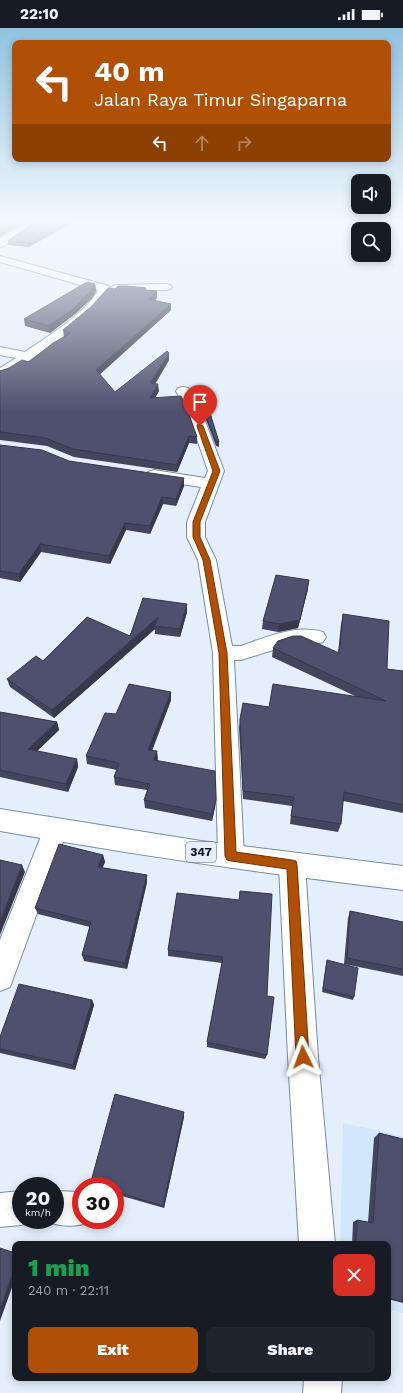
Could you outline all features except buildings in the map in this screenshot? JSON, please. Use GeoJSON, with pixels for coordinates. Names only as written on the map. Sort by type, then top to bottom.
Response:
{"type":"FeatureCollection","features":[{"type":"Feature","properties":{"kind":"street"},"geometry":{"type":"LineString","coordinates":[[97,286],[105,288],[166,287]]}},
{"type":"Feature","properties":{"kind":"street"},"geometry":{"type":"LineString","coordinates":[[0,374],[92,308],[105,293],[105,288]]}},
{"type":"Feature","properties":{"kind":"street"},"geometry":{"type":"LineString","coordinates":[[0,352],[27,356]]}},
{"type":"Feature","properties":{"kind":"street"},"geometry":{"type":"LineString","coordinates":[[183,391],[195,413],[216,471],[196,522],[196,537],[207,560],[223,653],[231,856]]}},
{"type":"Feature","properties":{"kind":"street"},"geometry":{"type":"LineString","coordinates":[[141,473],[212,484]]}},
{"type":"Feature","properties":{"kind":"street"},"geometry":{"type":"LineString","coordinates":[[223,653],[241,653],[291,637],[316,637]]}},
{"type":"Feature","properties":{"kind":"street","name":"347"},"geometry":{"type":"LineString","coordinates":[[0,820],[55,830],[292,865],[403,878]]}},
{"type":"Feature","properties":{"kind":"street"},"geometry":{"type":"LineString","coordinates":[[0,977],[55,830]]}},
{"type":"Feature","properties":{"kind":"street"},"geometry":{"type":"LineString","coordinates":[[292,865],[303,1057],[317,1241]]}},
{"type":"Feature","properties":{"kind":"street"},"geometry":{"type":"LineString","coordinates":[[0,1210],[12,1209]]}},
{"type":"Feature","properties":{"kind":"street"},"geometry":{"type":"LineString","coordinates":[[322,1393],[323,1381]]}},
{"type":"Feature","properties":{"kind":"shaded area"},"geometry":{"type":"Polygon","coordinates":[[[343,1123],[403,1136],[403,1234],[353,1222],[352,1241],[340,1241],[343,1123]]]}},
{"type":"Feature","properties":{"kind":"shaded area"},"geometry":{"type":"Polygon","coordinates":[[[391,1300],[403,1303],[403,1313],[391,1311],[391,1300]]]}},
{"type":"Feature","properties":{"kind":"route"},"geometry":{"type":"LineString","coordinates":[[200,426],[216,471],[196,522],[196,537],[207,560],[223,653],[231,856],[292,865],[303,1057]]}}]}
